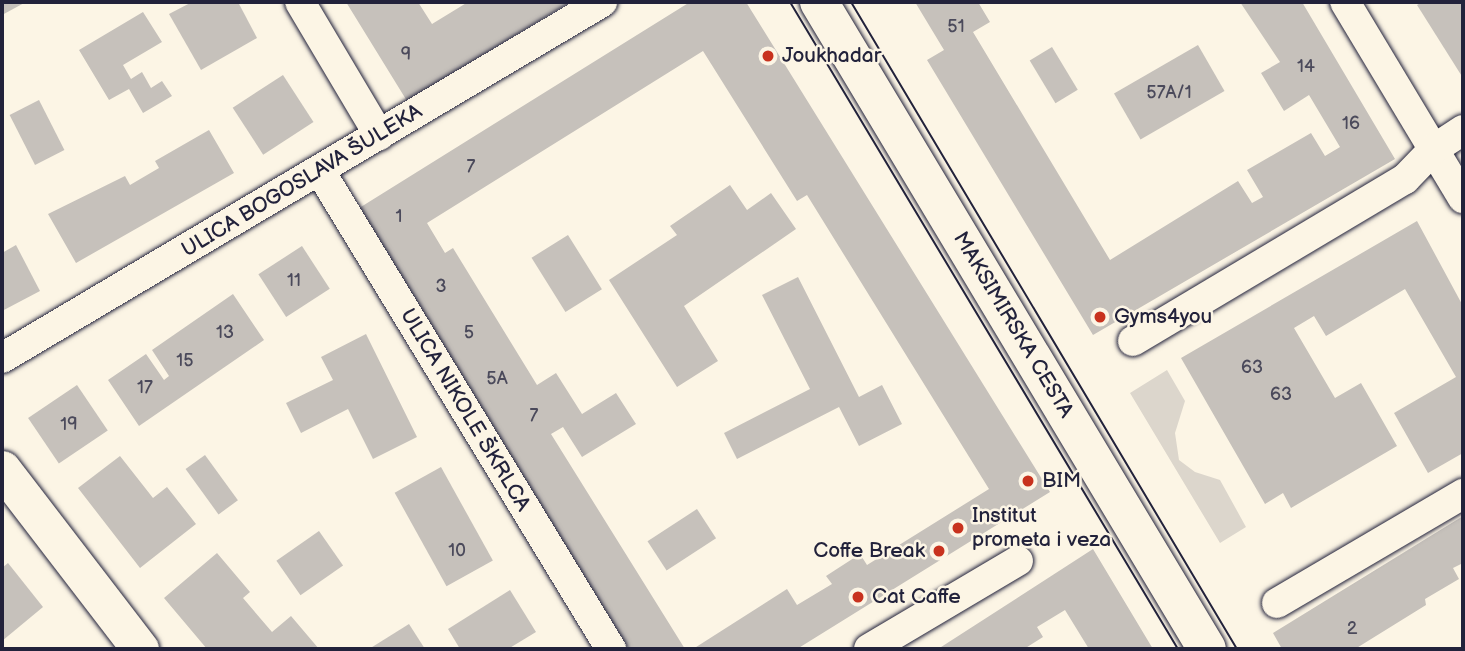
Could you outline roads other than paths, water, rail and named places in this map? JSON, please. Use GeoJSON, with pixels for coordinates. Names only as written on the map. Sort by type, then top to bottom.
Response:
{"type":"FeatureCollection","features":[{"type":"Feature","properties":{"kind":"main road","name":"MAKSIMIRSKA CESTA"},"geometry":{"type":"LineString","coordinates":[[820,2],[1207,649]]}},
{"type":"Feature","properties":{"kind":"street"},"geometry":{"type":"LineString","coordinates":[[300,2],[379,135]]}},
{"type":"Feature","properties":{"kind":"street","name":"ULICA BOGOSLAVA ŠULEKA"},"geometry":{"type":"LineString","coordinates":[[2,358],[601,2]]}},
{"type":"Feature","properties":{"kind":"street"},"geometry":{"type":"LineString","coordinates":[[1345,2],[1463,198]]}},
{"type":"Feature","properties":{"kind":"street"},"geometry":{"type":"LineString","coordinates":[[1133,341],[1405,179],[1434,149],[1463,130]]}},
{"type":"Feature","properties":{"kind":"street","name":"ULICA NIKOLE ŠKRLCA"},"geometry":{"type":"LineString","coordinates":[[320,171],[611,649]]}},
{"type":"Feature","properties":{"kind":"street"},"geometry":{"type":"LineString","coordinates":[[2,469],[140,649]]}},
{"type":"Feature","properties":{"kind":"street"},"geometry":{"type":"LineString","coordinates":[[1277,603],[1463,494]]}},
{"type":"Feature","properties":{"kind":"street"},"geometry":{"type":"LineString","coordinates":[[869,649],[1018,561]]}},
{"type":"Feature","properties":{"kind":"tram line"},"geometry":{"type":"LineString","coordinates":[[790,2],[1178,649]]}},
{"type":"Feature","properties":{"kind":"tram line"},"geometry":{"type":"LineString","coordinates":[[851,2],[1237,649]]}},
{"type":"Feature","properties":{"kind":"place","name":"Joukhadar"},"geometry":{"type":"Point","coordinates":[768,56]}},
{"type":"Feature","properties":{"kind":"place","name":"Gyms4you"},"geometry":{"type":"Point","coordinates":[1100,317]}},
{"type":"Feature","properties":{"kind":"place","name":"BIM"},"geometry":{"type":"Point","coordinates":[1028,481]}},
{"type":"Feature","properties":{"kind":"place","name":"Institut prometa i veza"},"geometry":{"type":"Point","coordinates":[958,528]}},
{"type":"Feature","properties":{"kind":"place","name":"Coffe Break"},"geometry":{"type":"Point","coordinates":[939,551]}},
{"type":"Feature","properties":{"kind":"place","name":"Cat Caffe"},"geometry":{"type":"Point","coordinates":[858,597]}}]}
